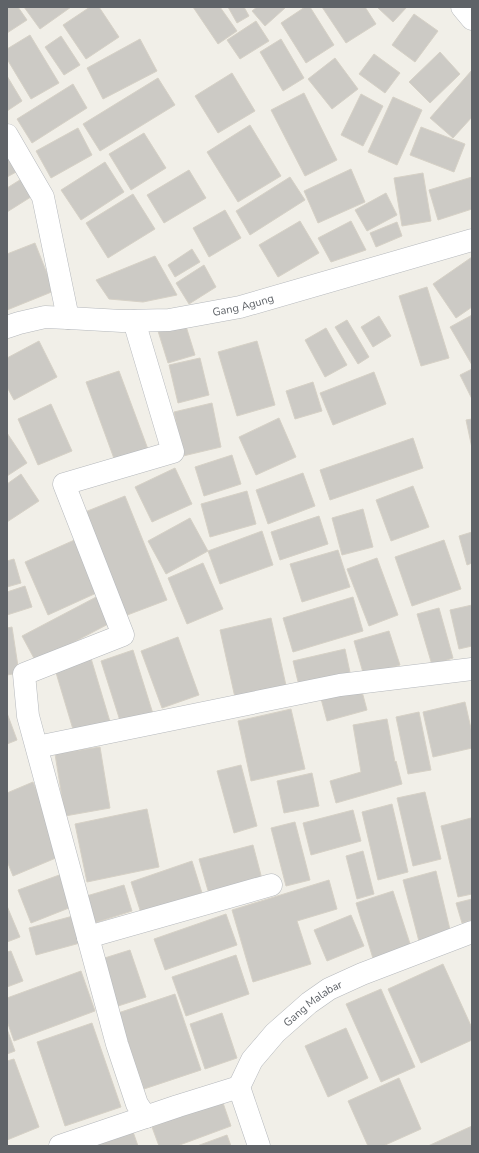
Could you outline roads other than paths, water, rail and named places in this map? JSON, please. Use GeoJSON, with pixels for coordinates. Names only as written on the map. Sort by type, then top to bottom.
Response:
{"type":"FeatureCollection","features":[{"type":"Feature","properties":{"kind":"street"},"geometry":{"type":"LineString","coordinates":[[462,7],[472,19]]}},
{"type":"Feature","properties":{"kind":"street"},"geometry":{"type":"LineString","coordinates":[[7,135],[43,197],[68,318]]}},
{"type":"Feature","properties":{"kind":"street","name":"Gang Agung"},"geometry":{"type":"LineString","coordinates":[[7,327],[45,318],[122,321],[169,320],[240,307],[472,240]]}},
{"type":"Feature","properties":{"kind":"street"},"geometry":{"type":"LineString","coordinates":[[134,320],[173,452],[64,484],[123,635],[24,674],[28,716],[117,1044],[137,1104],[146,1117]]}},
{"type":"Feature","properties":{"kind":"street"},"geometry":{"type":"LineString","coordinates":[[37,747],[340,685],[472,669]]}},
{"type":"Feature","properties":{"kind":"street"},"geometry":{"type":"LineString","coordinates":[[88,937],[271,886]]}},
{"type":"Feature","properties":{"kind":"street","name":"Gang Malabar"},"geometry":{"type":"LineString","coordinates":[[239,1087],[252,1060],[275,1032],[309,1003],[329,989],[362,974],[472,932]]}},
{"type":"Feature","properties":{"kind":"street"},"geometry":{"type":"LineString","coordinates":[[60,1146],[239,1087],[259,1146]]}}]}
